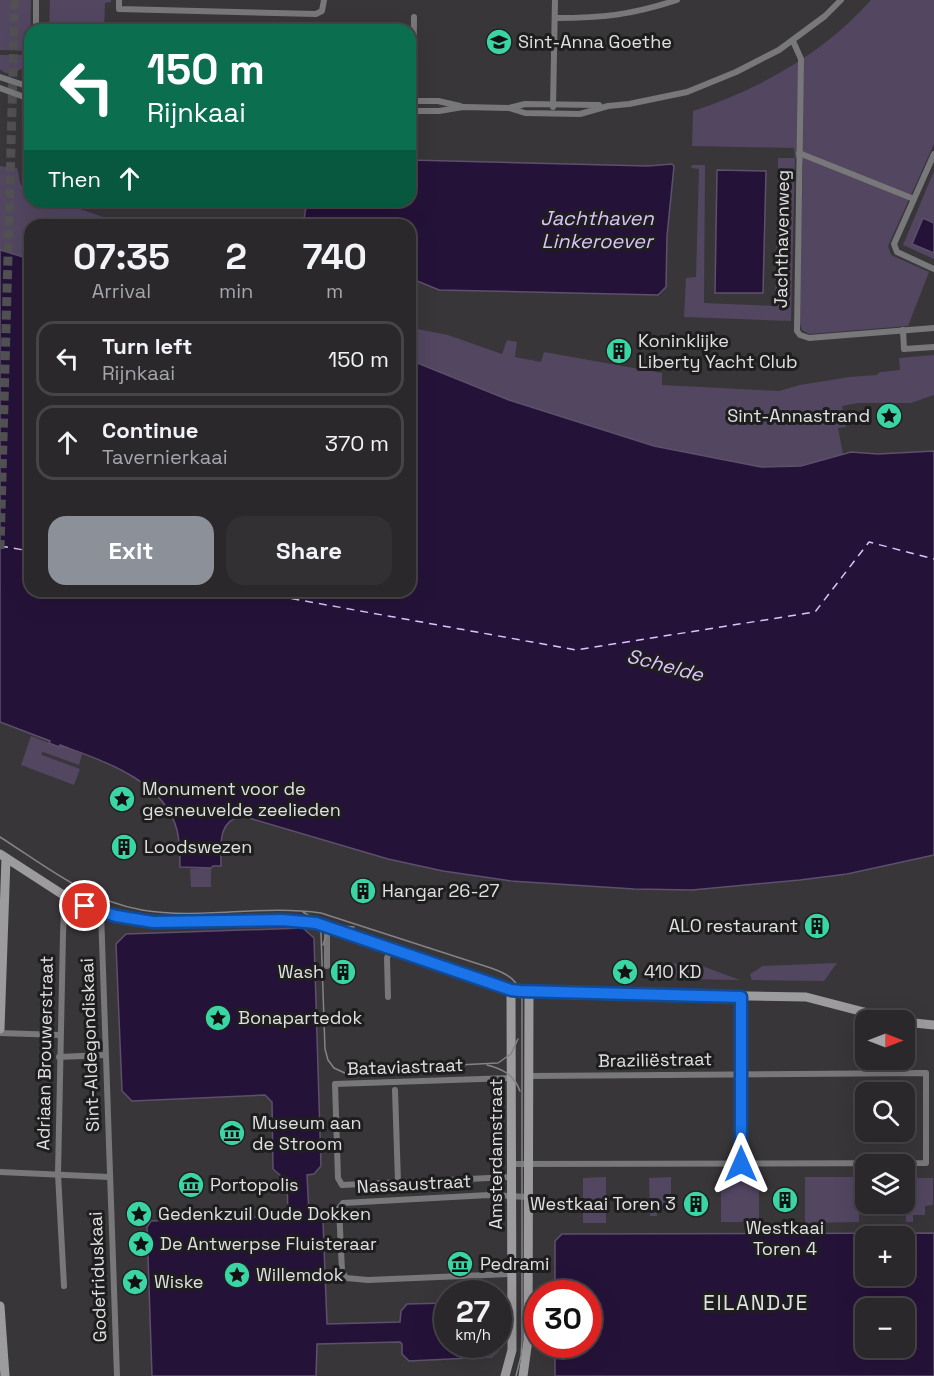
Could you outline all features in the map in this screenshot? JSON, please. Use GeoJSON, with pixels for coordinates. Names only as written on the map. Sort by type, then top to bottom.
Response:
{"type":"FeatureCollection","features":[{"type":"Feature","properties":{"kind":"street"},"geometry":{"type":"LineString","coordinates":[[36,0],[36,24]]}},
{"type":"Feature","properties":{"kind":"street"},"geometry":{"type":"LineString","coordinates":[[119,0],[119,9],[130,10],[316,14],[322,11],[324,2]]}},
{"type":"Feature","properties":{"kind":"street"},"geometry":{"type":"LineString","coordinates":[[553,113],[555,0]]}},
{"type":"Feature","properties":{"kind":"street"},"geometry":{"type":"LineString","coordinates":[[555,18],[602,18],[624,15],[677,0]]}},
{"type":"Feature","properties":{"kind":"street"},"geometry":{"type":"LineString","coordinates":[[416,111],[439,111],[463,107],[509,108],[525,104],[608,106],[687,92],[736,72],[792,41],[825,16],[841,0]]}},
{"type":"Feature","properties":{"kind":"street"},"geometry":{"type":"LineString","coordinates":[[414,17],[414,24]]}},
{"type":"Feature","properties":{"kind":"street","name":"Jachthavenweg"},"geometry":{"type":"LineString","coordinates":[[792,41],[801,59],[796,331],[809,338],[934,328]]}},
{"type":"Feature","properties":{"kind":"street"},"geometry":{"type":"LineString","coordinates":[[0,77],[24,85]]}},
{"type":"Feature","properties":{"kind":"street"},"geometry":{"type":"LineString","coordinates":[[0,88],[24,97]]}},
{"type":"Feature","properties":{"kind":"street"},"geometry":{"type":"LineString","coordinates":[[416,101],[438,101],[463,107]]}},
{"type":"Feature","properties":{"kind":"street"},"geometry":{"type":"LineString","coordinates":[[509,108],[525,113],[580,114],[608,106]]}},
{"type":"Feature","properties":{"kind":"street"},"geometry":{"type":"LineString","coordinates":[[799,153],[914,199]]}},
{"type":"Feature","properties":{"kind":"street"},"geometry":{"type":"LineString","coordinates":[[934,153],[894,244],[897,252],[934,269]]}},
{"type":"Feature","properties":{"kind":"street"},"geometry":{"type":"LineString","coordinates":[[903,330],[904,349],[934,347]]}},
{"type":"Feature","properties":{"kind":"street"},"geometry":{"type":"LineString","coordinates":[[3,856],[68,898],[101,912],[153,922],[282,920],[310,922],[329,926],[511,990],[811,998],[857,1010]]}},
{"type":"Feature","properties":{"kind":"street"},"geometry":{"type":"LineString","coordinates":[[3,856],[0,1031],[60,1035]]}},
{"type":"Feature","properties":{"kind":"street","name":"Adriaan Brouwerstraat"},"geometry":{"type":"LineString","coordinates":[[64,1286],[58,1174],[59,1057],[64,910],[68,898]]}},
{"type":"Feature","properties":{"kind":"street","name":"Sint-Aldegondiskaai"},"geometry":{"type":"LineString","coordinates":[[101,912],[109,1176]]}},
{"type":"Feature","properties":{"kind":"street"},"geometry":{"type":"LineString","coordinates":[[327,966],[326,942],[329,926]]}},
{"type":"Feature","properties":{"kind":"street"},"geometry":{"type":"LineString","coordinates":[[388,997],[387,958],[391,948]]}},
{"type":"Feature","properties":{"kind":"street","name":"Amsterdamstraat"},"geometry":{"type":"LineString","coordinates":[[505,1376],[511,1358],[512,1340],[511,990]]}},
{"type":"Feature","properties":{"kind":"street","name":"Amsterdamstraat"},"geometry":{"type":"LineString","coordinates":[[523,1376],[528,1340],[530,992]]}},
{"type":"Feature","properties":{"kind":"street"},"geometry":{"type":"LineString","coordinates":[[512,1164],[741,1164],[741,997]]}},
{"type":"Feature","properties":{"kind":"street"},"geometry":{"type":"LineString","coordinates":[[915,1023],[934,1025]]}},
{"type":"Feature","properties":{"kind":"street"},"geometry":{"type":"LineString","coordinates":[[59,1057],[105,1055]]}},
{"type":"Feature","properties":{"kind":"street","name":"Braziliëstraat"},"geometry":{"type":"LineString","coordinates":[[529,1076],[926,1073],[927,1163],[741,1164]]}},
{"type":"Feature","properties":{"kind":"street","name":"Bataviastraat"},"geometry":{"type":"LineString","coordinates":[[338,1178],[335,1084],[512,1078]]}},
{"type":"Feature","properties":{"kind":"street","name":"Nassaustraat"},"geometry":{"type":"LineString","coordinates":[[395,1090],[398,1182]]}},
{"type":"Feature","properties":{"kind":"street"},"geometry":{"type":"LineString","coordinates":[[0,1172],[109,1176]]}},
{"type":"Feature","properties":{"kind":"street","name":"Godefriduskaai"},"geometry":{"type":"LineString","coordinates":[[109,1176],[117,1376]]}},
{"type":"Feature","properties":{"kind":"street","name":"Nassaustraat"},"geometry":{"type":"LineString","coordinates":[[338,1178],[342,1185],[512,1177]]}},
{"type":"Feature","properties":{"kind":"street","name":"Nassaustraat"},"geometry":{"type":"LineString","coordinates":[[512,1274],[368,1280],[346,1278],[342,1271],[339,1208],[343,1203],[489,1195],[529,1197]]}},
{"type":"Feature","properties":{"kind":"street"},"geometry":{"type":"LineString","coordinates":[[0,1306],[5,1376]]}},
{"type":"Feature","properties":{"kind":"shaded area"},"geometry":{"type":"Polygon","coordinates":[[[0,0],[31,0],[31,24],[24,24],[24,51],[0,50],[0,0]]]}},
{"type":"Feature","properties":{"kind":"shaded area"},"geometry":{"type":"Polygon","coordinates":[[[50,0],[111,0],[105,3],[104,24],[49,24],[50,0]]]}},
{"type":"Feature","properties":{"kind":"shaded area"},"geometry":{"type":"Polygon","coordinates":[[[871,0],[934,0],[934,144],[888,246],[891,255],[929,272],[908,326],[809,334],[802,330],[799,321],[803,162],[795,158],[794,148],[692,146],[693,111],[742,92],[790,67],[833,37],[871,0]]]}},
{"type":"Feature","properties":{"kind":"shaded area"},"geometry":{"type":"Polygon","coordinates":[[[0,55],[24,55],[23,68],[12,74],[0,69],[0,55]]]}},
{"type":"Feature","properties":{"kind":"shaded area"},"geometry":{"type":"Polygon","coordinates":[[[778,158],[795,158],[791,321],[684,317],[686,278],[696,277],[699,169],[691,168],[692,165],[705,165],[704,303],[775,306],[778,158]]]}},
{"type":"Feature","properties":{"kind":"shaded area"},"geometry":{"type":"Polygon","coordinates":[[[0,166],[17,168],[21,185],[24,188],[24,207],[74,207],[106,218],[24,219],[24,257],[0,250],[0,166]]]}},
{"type":"Feature","properties":{"kind":"shaded area"},"geometry":{"type":"Polygon","coordinates":[[[934,171],[934,259],[903,245],[934,171]]]}},
{"type":"Feature","properties":{"kind":"shaded area"},"geometry":{"type":"Polygon","coordinates":[[[416,328],[448,335],[502,354],[507,340],[517,342],[515,357],[541,362],[544,352],[662,373],[662,385],[779,391],[800,385],[900,370],[899,358],[934,355],[934,395],[911,403],[858,403],[842,406],[846,427],[838,428],[843,454],[801,466],[761,467],[654,446],[509,400],[416,362],[416,328]]]}},
{"type":"Feature","properties":{"kind":"shaded area"},"geometry":{"type":"Polygon","coordinates":[[[31,736],[82,754],[79,765],[41,753],[80,769],[74,785],[21,765],[31,736]]]}},
{"type":"Feature","properties":{"kind":"shaded area"},"geometry":{"type":"Polygon","coordinates":[[[211,868],[211,887],[191,887],[190,869],[211,868]]]}},
{"type":"Feature","properties":{"kind":"shaded area"},"geometry":{"type":"Polygon","coordinates":[[[690,963],[674,979],[654,979],[654,964],[690,963]]]}},
{"type":"Feature","properties":{"kind":"shaded area"},"geometry":{"type":"Polygon","coordinates":[[[837,963],[824,981],[752,980],[750,974],[763,966],[837,963]]]}},
{"type":"Feature","properties":{"kind":"shaded area"},"geometry":{"type":"Polygon","coordinates":[[[694,965],[699,965],[740,980],[678,979],[694,965]]]}},
{"type":"Feature","properties":{"kind":"shaded area"},"geometry":{"type":"Polygon","coordinates":[[[606,1177],[606,1223],[583,1223],[583,1178],[606,1177]]]}},
{"type":"Feature","properties":{"kind":"shaded area"},"geometry":{"type":"Polygon","coordinates":[[[671,1177],[671,1206],[657,1206],[657,1216],[650,1216],[649,1178],[671,1177]]]}},
{"type":"Feature","properties":{"kind":"shaded area"},"geometry":{"type":"Polygon","coordinates":[[[721,1177],[759,1177],[759,1222],[721,1222],[721,1177]]]}},
{"type":"Feature","properties":{"kind":"shaded area"},"geometry":{"type":"Polygon","coordinates":[[[805,1177],[855,1177],[855,1214],[859,1214],[859,1222],[805,1223],[805,1177]]]}},
{"type":"Feature","properties":{"kind":"shaded area"},"geometry":{"type":"Polygon","coordinates":[[[915,1178],[933,1178],[933,1205],[925,1206],[925,1215],[913,1215],[913,1222],[906,1222],[906,1214],[915,1214],[915,1178]]]}},
{"type":"Feature","properties":{"kind":"water","name":"Jachthaven Linkeroever"},"geometry":{"type":"Polygon","coordinates":[[[416,160],[648,166],[672,164],[674,166],[667,236],[666,287],[658,295],[439,290],[416,280],[416,219],[304,219],[306,207],[416,207],[416,160]]]}},
{"type":"Feature","properties":{"kind":"water"},"geometry":{"type":"Polygon","coordinates":[[[717,170],[766,171],[763,293],[715,293],[717,170]]]}},
{"type":"Feature","properties":{"kind":"water"},"geometry":{"type":"Polygon","coordinates":[[[923,218],[934,223],[934,253],[912,244],[923,218]]]}},
{"type":"Feature","properties":{"kind":"water","name":"Schelde"},"geometry":{"type":"Polygon","coordinates":[[[0,250],[24,257],[24,597],[416,597],[416,362],[509,400],[654,446],[761,467],[801,466],[851,452],[878,454],[934,451],[934,855],[847,874],[800,880],[692,890],[634,889],[511,881],[443,871],[388,859],[242,816],[228,823],[224,828],[221,842],[221,866],[180,867],[178,835],[170,813],[146,785],[95,758],[60,745],[59,747],[49,743],[50,741],[0,722],[0,250]]]}},
{"type":"Feature","properties":{"kind":"water"},"geometry":{"type":"Polygon","coordinates":[[[303,928],[314,938],[321,1166],[314,1174],[307,1175],[309,1214],[316,1215],[323,1222],[327,1324],[400,1322],[401,1311],[407,1304],[434,1303],[434,1358],[470,1358],[409,1361],[402,1354],[400,1342],[317,1344],[316,1376],[152,1376],[147,1227],[151,1221],[288,1216],[287,1177],[281,1176],[273,1169],[272,1102],[265,1095],[132,1101],[122,1091],[116,944],[126,934],[303,928]]]}},
{"type":"Feature","properties":{"kind":"water"},"geometry":{"type":"Polygon","coordinates":[[[855,1233],[855,1286],[915,1286],[915,1233],[934,1233],[934,1376],[555,1376],[555,1358],[602,1358],[602,1280],[555,1280],[555,1241],[562,1234],[855,1233]]]}},
{"type":"Feature","properties":{"kind":"pier"},"geometry":{"type":"Polygon","coordinates":[[[512,1317],[524,1317],[524,1342],[512,1342],[512,1317]]]}},
{"type":"Feature","properties":{"kind":"ferry route"},"geometry":{"type":"LineString","coordinates":[[283,597],[576,650],[815,612],[869,542],[934,559]]}},
{"type":"Feature","properties":{"kind":"ferry route"},"geometry":{"type":"LineString","coordinates":[[0,546],[24,550]]}},
{"type":"Feature","properties":{"kind":"tunnel"},"geometry":{"type":"LineString","coordinates":[[0,549],[15,0]]}},
{"type":"Feature","properties":{"kind":"tram line"},"geometry":{"type":"LineString","coordinates":[[0,837],[67,881],[103,899],[122,905],[164,913],[276,910],[321,913],[491,968],[515,982],[522,999],[522,1340],[516,1376]]}},
{"type":"Feature","properties":{"kind":"tram line"},"geometry":{"type":"LineString","coordinates":[[303,912],[313,918],[321,933],[325,1049],[328,1060],[334,1068],[349,1075],[400,1074],[426,1066]]}},
{"type":"Feature","properties":{"kind":"tram line"},"geometry":{"type":"LineString","coordinates":[[323,945],[330,931],[343,927],[354,927]]}},
{"type":"Feature","properties":{"kind":"tram line"},"geometry":{"type":"LineString","coordinates":[[418,1067],[498,1063],[511,1054],[518,1039]]}},
{"type":"Feature","properties":{"kind":"tram line"},"geometry":{"type":"LineString","coordinates":[[487,1065],[507,1074],[515,1081],[520,1091]]}},
{"type":"Feature","properties":{"kind":"place","name":"Sint-Anna Goethe"},"geometry":{"type":"Point","coordinates":[499,42]}},
{"type":"Feature","properties":{"kind":"place","name":"Koninklijke Liberty Yacht Club"},"geometry":{"type":"Point","coordinates":[619,351]}},
{"type":"Feature","properties":{"kind":"place","name":"Sint-Annastrand"},"geometry":{"type":"Point","coordinates":[889,416]}},
{"type":"Feature","properties":{"kind":"place","name":"Monument voor de gesneuvelde zeelieden"},"geometry":{"type":"Point","coordinates":[122,799]}},
{"type":"Feature","properties":{"kind":"place","name":"Loodswezen"},"geometry":{"type":"Point","coordinates":[124,847]}},
{"type":"Feature","properties":{"kind":"place","name":"Hangar 26-27"},"geometry":{"type":"Point","coordinates":[363,891]}},
{"type":"Feature","properties":{"kind":"place","name":"ALO restaurant"},"geometry":{"type":"Point","coordinates":[817,926]}},
{"type":"Feature","properties":{"kind":"place","name":"Wash"},"geometry":{"type":"Point","coordinates":[343,972]}},
{"type":"Feature","properties":{"kind":"place","name":"410 KD"},"geometry":{"type":"Point","coordinates":[625,972]}},
{"type":"Feature","properties":{"kind":"place","name":"Bonapartedok"},"geometry":{"type":"Point","coordinates":[218,1018]}},
{"type":"Feature","properties":{"kind":"place","name":"Museum aan de Stroom"},"geometry":{"type":"Point","coordinates":[232,1133]}},
{"type":"Feature","properties":{"kind":"place","name":"Portopolis"},"geometry":{"type":"Point","coordinates":[191,1185]}},
{"type":"Feature","properties":{"kind":"place","name":"Westkaai Toren 4"},"geometry":{"type":"Point","coordinates":[785,1200]}},
{"type":"Feature","properties":{"kind":"place","name":"Westkaai Toren 3"},"geometry":{"type":"Point","coordinates":[696,1204]}},
{"type":"Feature","properties":{"kind":"place","name":"Gedenkzuil Oude Dokken"},"geometry":{"type":"Point","coordinates":[139,1214]}},
{"type":"Feature","properties":{"kind":"place","name":"De Antwerpse Fluisteraar"},"geometry":{"type":"Point","coordinates":[141,1244]}},
{"type":"Feature","properties":{"kind":"place","name":"Pedrami"},"geometry":{"type":"Point","coordinates":[460,1264]}},
{"type":"Feature","properties":{"kind":"place","name":"Willemdok"},"geometry":{"type":"Point","coordinates":[237,1275]}},
{"type":"Feature","properties":{"kind":"place","name":"Wiske"},"geometry":{"type":"Point","coordinates":[135,1282]}},
{"type":"Feature","properties":{"kind":"district","name":"EILANDJE"},"geometry":{"type":"Point","coordinates":[756,1303]}},
{"type":"Feature","properties":{"kind":"route"},"geometry":{"type":"LineString","coordinates":[[85,906],[116,916],[164,923],[282,920],[316,923],[342,930],[511,990],[741,997],[741,1164]]}}]}
